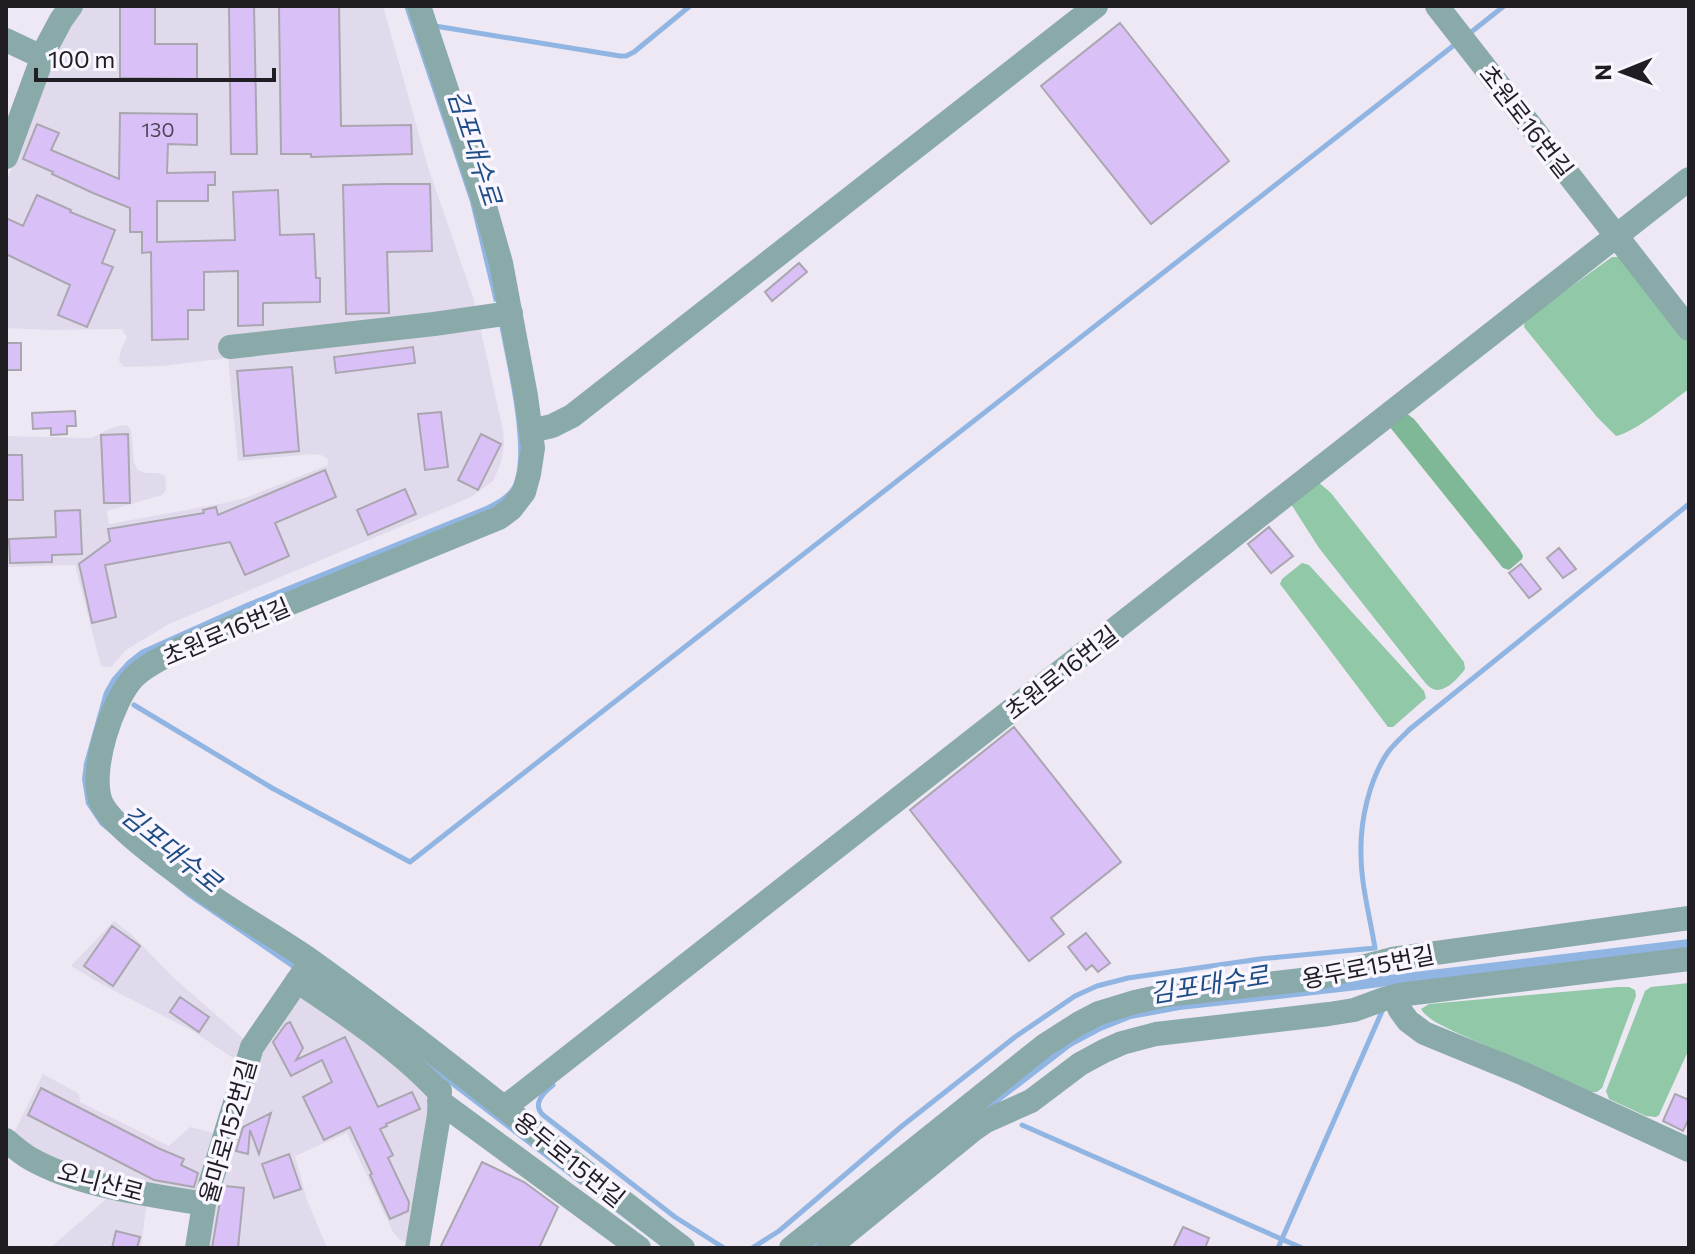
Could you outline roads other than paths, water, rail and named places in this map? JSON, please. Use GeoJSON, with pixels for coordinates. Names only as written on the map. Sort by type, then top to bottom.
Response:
{"type":"FeatureCollection","features":[{"type":"Feature","properties":{"kind":"street"},"geometry":{"type":"LineString","coordinates":[[6,157],[42,57],[71,6]]}},
{"type":"Feature","properties":{"kind":"street","name":"초원로16번길"},"geometry":{"type":"LineString","coordinates":[[419,6],[501,263],[533,448],[524,492],[511,509],[499,518],[181,648],[148,665],[126,686],[118,701],[103,746],[98,788],[101,803],[109,815],[148,849],[304,971],[457,1070]]}},
{"type":"Feature","properties":{"kind":"street"},"geometry":{"type":"LineString","coordinates":[[531,431],[552,426],[572,416],[1096,6]]}},
{"type":"Feature","properties":{"kind":"street","name":"초원로16번길"},"geometry":{"type":"LineString","coordinates":[[1437,6],[1689,329]]}},
{"type":"Feature","properties":{"kind":"street"},"geometry":{"type":"LineString","coordinates":[[6,40],[42,57]]}},
{"type":"Feature","properties":{"kind":"street"},"geometry":{"type":"LineString","coordinates":[[1616,236],[1689,179]]}},
{"type":"Feature","properties":{"kind":"street","name":"초원로16번길"},"geometry":{"type":"LineString","coordinates":[[505,1107],[1616,236]]}},
{"type":"Feature","properties":{"kind":"street"},"geometry":{"type":"LineString","coordinates":[[230,347],[511,313]]}},
{"type":"Feature","properties":{"kind":"street","name":"용두로15번길"},"geometry":{"type":"LineString","coordinates":[[791,1248],[1045,1045],[1078,1024],[1116,1007],[1167,995],[1319,978],[1392,959],[1689,918]]}},
{"type":"Feature","properties":{"kind":"street"},"geometry":{"type":"LineString","coordinates":[[828,1248],[973,1130],[1031,1101],[1080,1064],[1122,1043],[1156,1034],[1354,1010],[1394,997],[1689,959]]}},
{"type":"Feature","properties":{"kind":"street"},"geometry":{"type":"LineString","coordinates":[[304,971],[374,1036],[427,1079],[439,1097],[639,1248]]}},
{"type":"Feature","properties":{"kind":"street","name":"율마로152번길"},"geometry":{"type":"LineString","coordinates":[[197,1248],[204,1204],[252,1047],[304,971]]}},
{"type":"Feature","properties":{"kind":"street"},"geometry":{"type":"LineString","coordinates":[[1394,997],[1408,1021],[1424,1033],[1524,1074],[1689,1150]]}},
{"type":"Feature","properties":{"kind":"street"},"geometry":{"type":"LineString","coordinates":[[417,1248],[435,1144],[439,1097],[457,1070]]}},
{"type":"Feature","properties":{"kind":"street","name":"용두로15번길"},"geometry":{"type":"LineString","coordinates":[[457,1070],[683,1248]]}},
{"type":"Feature","properties":{"kind":"street","name":"오니산로"},"geometry":{"type":"LineString","coordinates":[[6,1140],[28,1158],[77,1178],[204,1204]]}},
{"type":"Feature","properties":{"kind":"water"},"geometry":{"type":"Polygon","coordinates":[[[404,6],[413,6],[501,300],[494,302],[470,202],[404,6]]]}},
{"type":"Feature","properties":{"kind":"water"},"geometry":{"type":"Polygon","coordinates":[[[506,323],[527,445],[510,501],[145,659],[93,794],[247,926],[676,1248],[663,1248],[351,1009],[188,897],[100,825],[86,804],[82,779],[84,763],[104,692],[112,678],[141,650],[246,603],[486,506],[509,490],[514,482],[518,448],[514,404],[499,324],[506,323]]]}},
{"type":"Feature","properties":{"kind":"water"},"geometry":{"type":"Polygon","coordinates":[[[1689,939],[1689,948],[1180,1010],[1131,1019],[1071,1047],[817,1248],[801,1248],[1051,1047],[1119,1012],[1265,990],[1689,939]]]}},
{"type":"Feature","properties":{"kind":"waterway"},"geometry":{"type":"LineString","coordinates":[[435,26],[626,56],[690,6]]}},
{"type":"Feature","properties":{"kind":"waterway"},"geometry":{"type":"LineString","coordinates":[[1470,33],[1504,6]]}},
{"type":"Feature","properties":{"kind":"waterway"},"geometry":{"type":"LineString","coordinates":[[134,705],[272,788],[410,862],[1453,46]]}},
{"type":"Feature","properties":{"kind":"waterway"},"geometry":{"type":"LineString","coordinates":[[1375,948],[1362,877],[1361,841],[1371,788],[1388,752],[1410,729],[1689,504]]}},
{"type":"Feature","properties":{"kind":"waterway","name":"김포대수로"},"geometry":{"type":"LineString","coordinates":[[752,1248],[779,1231],[902,1126],[1015,1037],[1075,996],[1128,978],[1260,959],[1375,948]]}},
{"type":"Feature","properties":{"kind":"waterway"},"geometry":{"type":"LineString","coordinates":[[1278,1248],[1383,1009]]}},
{"type":"Feature","properties":{"kind":"waterway"},"geometry":{"type":"LineString","coordinates":[[553,1085],[539,1103],[543,1115],[675,1217],[724,1248]]}},
{"type":"Feature","properties":{"kind":"waterway"},"geometry":{"type":"LineString","coordinates":[[1022,1125],[1302,1248]]}}]}
